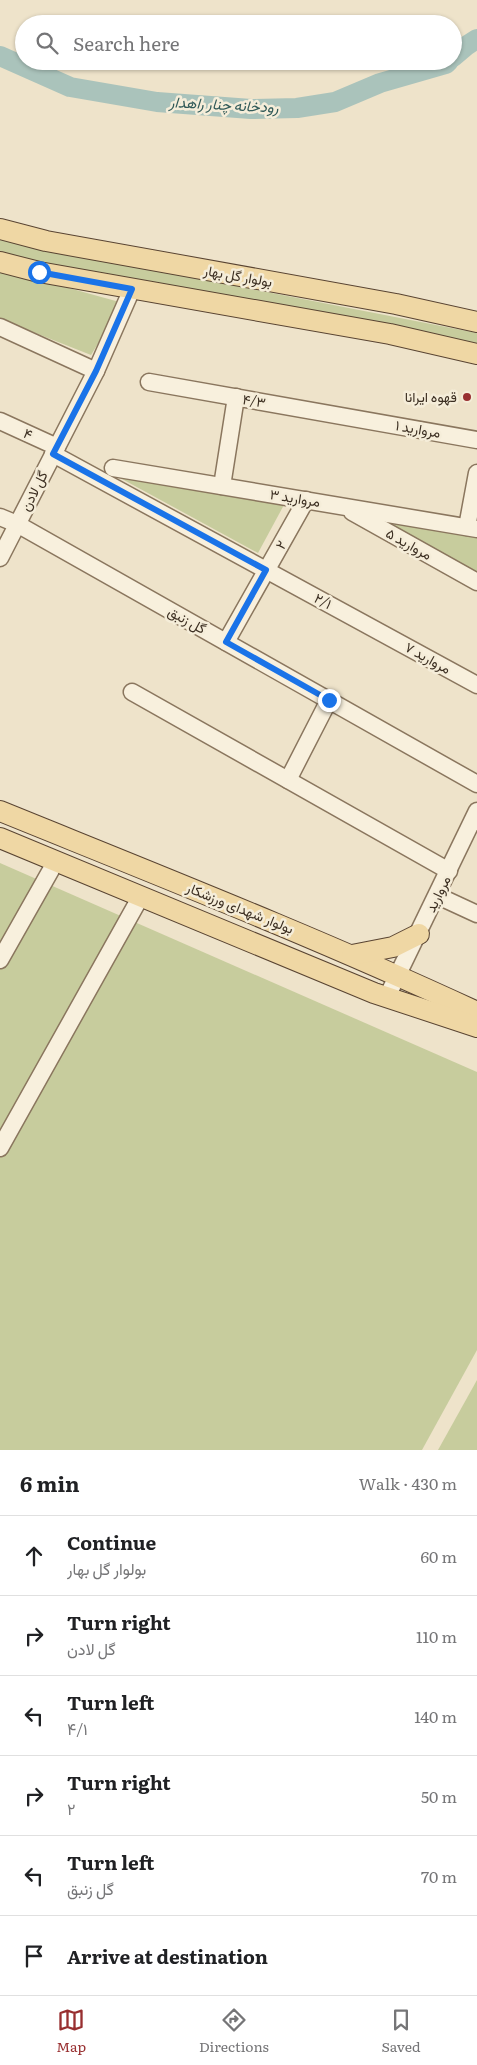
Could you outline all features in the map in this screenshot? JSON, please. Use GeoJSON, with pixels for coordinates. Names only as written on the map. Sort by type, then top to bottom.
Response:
{"type":"FeatureCollection","features":[{"type":"Feature","properties":{"kind":"main road","name":"بولوار گل بهار"},"geometry":{"type":"LineString","coordinates":[[0,229],[46,242],[396,304],[477,322]]}},
{"type":"Feature","properties":{"kind":"main road"},"geometry":{"type":"LineString","coordinates":[[0,262],[39,272],[390,334],[477,354]]}},
{"type":"Feature","properties":{"kind":"main road","name":"بولوار شهدای ورزشکار"},"geometry":{"type":"LineString","coordinates":[[0,811],[351,955],[477,1012]]}},
{"type":"Feature","properties":{"kind":"main road","name":"بولوار شهدای ورزشکار"},"geometry":{"type":"LineString","coordinates":[[0,838],[387,997],[477,1026]]}},
{"type":"Feature","properties":{"kind":"main road"},"geometry":{"type":"LineString","coordinates":[[351,955],[394,947],[419,934]]}},
{"type":"Feature","properties":{"kind":"street","name":"گل لادن"},"geometry":{"type":"LineString","coordinates":[[0,558],[96,371],[132,289]]}},
{"type":"Feature","properties":{"kind":"street"},"geometry":{"type":"LineString","coordinates":[[0,327],[96,371]]}},
{"type":"Feature","properties":{"kind":"street","name":"۴/۳"},"geometry":{"type":"LineString","coordinates":[[149,382],[360,419]]}},
{"type":"Feature","properties":{"kind":"street"},"geometry":{"type":"LineString","coordinates":[[222,486],[236,397]]}},
{"type":"Feature","properties":{"kind":"street","name":"مروارید ۱"},"geometry":{"type":"LineString","coordinates":[[360,419],[477,440]]}},
{"type":"Feature","properties":{"kind":"street","name":"۴"},"geometry":{"type":"LineString","coordinates":[[0,421],[266,570]]}},
{"type":"Feature","properties":{"kind":"street","name":"مروارید ۳"},"geometry":{"type":"LineString","coordinates":[[113,468],[472,528]]}},
{"type":"Feature","properties":{"kind":"street"},"geometry":{"type":"LineString","coordinates":[[472,528],[477,472]]}},
{"type":"Feature","properties":{"kind":"street","name":"۲"},"geometry":{"type":"LineString","coordinates":[[226,642],[306,500]]}},
{"type":"Feature","properties":{"kind":"street","name":"مروارید ۵"},"geometry":{"type":"LineString","coordinates":[[340,506],[477,582]]}},
{"type":"Feature","properties":{"kind":"street","name":"گل زنبق"},"geometry":{"type":"LineString","coordinates":[[0,517],[17,524],[477,784]]}},
{"type":"Feature","properties":{"kind":"street","name":"۲/۱"},"geometry":{"type":"LineString","coordinates":[[266,570],[379,632]]}},
{"type":"Feature","properties":{"kind":"street","name":"مروارید ۷"},"geometry":{"type":"LineString","coordinates":[[379,632],[477,685]]}},
{"type":"Feature","properties":{"kind":"street"},"geometry":{"type":"LineString","coordinates":[[132,692],[449,870]]}},
{"type":"Feature","properties":{"kind":"street"},"geometry":{"type":"LineString","coordinates":[[288,780],[329,700]]}},
{"type":"Feature","properties":{"kind":"street","name":"مروارید"},"geometry":{"type":"LineString","coordinates":[[387,997],[476,816]]}},
{"type":"Feature","properties":{"kind":"street"},"geometry":{"type":"LineString","coordinates":[[0,960],[56,861]]}},
{"type":"Feature","properties":{"kind":"street"},"geometry":{"type":"LineString","coordinates":[[0,1148],[141,896]]}},
{"type":"Feature","properties":{"kind":"street"},"geometry":{"type":"LineString","coordinates":[[438,896],[477,914]]}},
{"type":"Feature","properties":{"kind":"green space"},"geometry":{"type":"Polygon","coordinates":[[[0,240],[477,333],[477,345],[31,260],[0,252],[0,240]]]}},
{"type":"Feature","properties":{"kind":"green space"},"geometry":{"type":"Polygon","coordinates":[[[0,269],[123,303],[91,355],[0,319],[0,269]]]}},
{"type":"Feature","properties":{"kind":"green space"},"geometry":{"type":"Polygon","coordinates":[[[111,473],[285,503],[258,553],[111,473]]]}},
{"type":"Feature","properties":{"kind":"green space"},"geometry":{"type":"Polygon","coordinates":[[[374,518],[477,536],[477,575],[374,518]]]}},
{"type":"Feature","properties":{"kind":"green space"},"geometry":{"type":"Polygon","coordinates":[[[0,863],[477,1072],[477,1350],[422,1450],[0,1450],[0,863]]]}},
{"type":"Feature","properties":{"kind":"green space"},"geometry":{"type":"Polygon","coordinates":[[[477,1380],[477,1450],[438,1450],[477,1380]]]}},
{"type":"Feature","properties":{"kind":"waterway","name":"رودخانه چنار راهدار"},"geometry":{"type":"LineString","coordinates":[[462,49],[477,39]]}},
{"type":"Feature","properties":{"kind":"waterway","name":"رودخانه چنار راهدار"},"geometry":{"type":"LineString","coordinates":[[0,56],[15,63]]}},
{"type":"Feature","properties":{"kind":"waterway","name":"رودخانه چنار راهدار"},"geometry":{"type":"LineString","coordinates":[[32,70],[70,87],[157,102],[251,109],[297,108],[335,102],[380,83],[425,70]]}},
{"type":"Feature","properties":{"kind":"place","name":"قهوه ایرانا"},"geometry":{"type":"Point","coordinates":[467,397]}},
{"type":"Feature","properties":{"kind":"route"},"geometry":{"type":"LineString","coordinates":[[39,272],[132,289],[96,371],[53,454],[266,570],[226,642],[329,700]]}}]}
